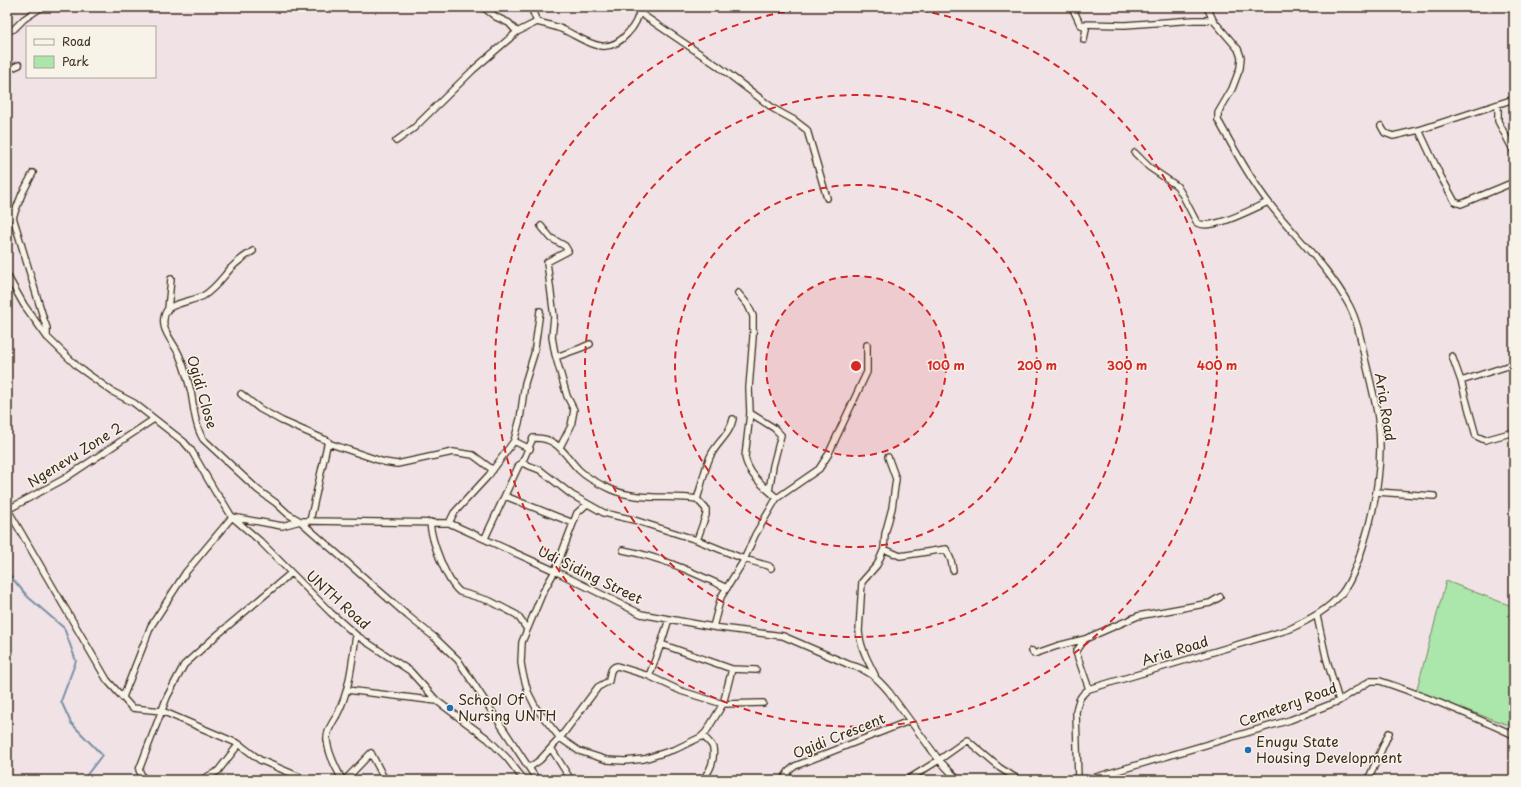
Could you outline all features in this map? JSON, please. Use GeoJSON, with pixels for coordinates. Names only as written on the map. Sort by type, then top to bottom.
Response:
{"type":"FeatureCollection","features":[{"type":"Feature","properties":{"kind":"street"},"geometry":{"type":"LineString","coordinates":[[7,31],[14,29],[24,19],[42,7]]}},
{"type":"Feature","properties":{"kind":"street"},"geometry":{"type":"LineString","coordinates":[[483,7],[496,18],[509,23],[517,32]]}},
{"type":"Feature","properties":{"kind":"street"},"geometry":{"type":"LineString","coordinates":[[531,7],[537,22]]}},
{"type":"Feature","properties":{"kind":"street"},"geometry":{"type":"LineString","coordinates":[[1072,7],[1080,24],[1086,29],[1084,40]]}},
{"type":"Feature","properties":{"kind":"street","name":"Aria Road"},"geometry":{"type":"LineString","coordinates":[[1089,689],[1290,629],[1317,616],[1328,608],[1345,588],[1370,526],[1377,492],[1380,450],[1378,419],[1357,325],[1353,314],[1327,271],[1268,202],[1258,188],[1218,120],[1218,113],[1229,96],[1240,68],[1241,57],[1238,49],[1213,20],[1207,7]]}},
{"type":"Feature","properties":{"kind":"street"},"geometry":{"type":"LineString","coordinates":[[396,141],[414,128],[473,70],[517,32],[537,22],[564,30],[593,45],[607,47],[614,45],[633,28],[640,10],[774,108],[807,130],[827,198]]}},
{"type":"Feature","properties":{"kind":"street"},"geometry":{"type":"LineString","coordinates":[[1080,24],[1125,25],[1213,20]]}},
{"type":"Feature","properties":{"kind":"street"},"geometry":{"type":"LineString","coordinates":[[7,70],[19,65]]}},
{"type":"Feature","properties":{"kind":"street"},"geometry":{"type":"LineString","coordinates":[[1381,126],[1385,133],[1393,136],[1419,130],[1514,99]]}},
{"type":"Feature","properties":{"kind":"street"},"geometry":{"type":"LineString","coordinates":[[1498,105],[1498,121],[1514,152]]}},
{"type":"Feature","properties":{"kind":"street"},"geometry":{"type":"LineString","coordinates":[[1419,130],[1455,202],[1461,204],[1514,182]]}},
{"type":"Feature","properties":{"kind":"street"},"geometry":{"type":"LineString","coordinates":[[1135,153],[1149,167],[1177,186],[1197,223],[1201,225],[1210,225],[1234,217],[1268,202]]}},
{"type":"Feature","properties":{"kind":"street"},"geometry":{"type":"LineString","coordinates":[[13,217],[22,194],[33,173]]}},
{"type":"Feature","properties":{"kind":"street"},"geometry":{"type":"LineString","coordinates":[[7,204],[13,217],[47,328],[47,337]]}},
{"type":"Feature","properties":{"kind":"street"},"geometry":{"type":"LineString","coordinates":[[541,226],[551,238],[565,246],[568,251],[547,262],[554,318],[552,337],[567,396],[574,410],[571,426],[560,447]]}},
{"type":"Feature","properties":{"kind":"street"},"geometry":{"type":"LineString","coordinates":[[168,309],[172,306],[197,299],[210,291],[236,263],[253,251]]}},
{"type":"Feature","properties":{"kind":"street","name":"UNTH Road"},"geometry":{"type":"LineString","coordinates":[[7,275],[24,305],[47,337],[78,367],[113,392],[134,403],[184,442],[191,450],[216,494],[232,517],[260,541],[326,608],[356,634],[410,671],[437,701],[488,739],[507,758],[524,780]]}},
{"type":"Feature","properties":{"kind":"street","name":"Ogidi Close"},"geometry":{"type":"LineString","coordinates":[[171,280],[168,309],[164,318],[164,325],[167,336],[180,357],[190,390],[199,432],[203,439],[244,478],[288,514],[300,521],[434,637],[458,660],[530,767],[537,780]]}},
{"type":"Feature","properties":{"kind":"street"},"geometry":{"type":"LineString","coordinates":[[738,293],[748,305],[753,316],[749,388],[750,413],[746,444],[746,464],[759,482],[777,498]]}},
{"type":"Feature","properties":{"kind":"street"},"geometry":{"type":"LineString","coordinates":[[450,523],[454,513],[493,470],[514,442],[520,419],[525,383],[534,354],[540,311]]}},
{"type":"Feature","properties":{"kind":"street"},"geometry":{"type":"LineString","coordinates":[[556,357],[590,344]]}},
{"type":"Feature","properties":{"kind":"street"},"geometry":{"type":"LineString","coordinates":[[713,627],[722,597],[744,559],[755,535],[777,498],[814,474],[823,464],[867,372],[867,345]]}},
{"type":"Feature","properties":{"kind":"street"},"geometry":{"type":"LineString","coordinates":[[1452,356],[1461,381],[1476,436],[1485,440],[1514,432]]}},
{"type":"Feature","properties":{"kind":"street"},"geometry":{"type":"LineString","coordinates":[[1461,381],[1514,364]]}},
{"type":"Feature","properties":{"kind":"street"},"geometry":{"type":"LineString","coordinates":[[241,394],[260,409],[282,421],[326,440],[328,444],[384,462],[397,464],[453,452],[472,456],[493,470]]}},
{"type":"Feature","properties":{"kind":"street"},"geometry":{"type":"LineString","coordinates":[[750,413],[774,428],[781,435],[773,466],[769,491]]}},
{"type":"Feature","properties":{"kind":"street","name":"Ngenevu Zone 2"},"geometry":{"type":"LineString","coordinates":[[7,510],[64,478],[154,419]]}},
{"type":"Feature","properties":{"kind":"street"},"geometry":{"type":"LineString","coordinates":[[697,499],[711,455],[727,434],[733,419]]}},
{"type":"Feature","properties":{"kind":"street"},"geometry":{"type":"LineString","coordinates":[[485,538],[519,465],[522,463],[530,449],[534,438],[536,438],[560,447],[567,458],[580,471],[611,490],[640,496],[697,499],[706,509],[706,516],[697,540]]}},
{"type":"Feature","properties":{"kind":"street"},"geometry":{"type":"LineString","coordinates":[[514,442],[530,449]]}},
{"type":"Feature","properties":{"kind":"street"},"geometry":{"type":"LineString","coordinates":[[310,521],[328,444]]}},
{"type":"Feature","properties":{"kind":"street"},"geometry":{"type":"LineString","coordinates":[[876,678],[864,652],[859,631],[862,582],[877,565],[884,549],[896,479],[888,457]]}},
{"type":"Feature","properties":{"kind":"street"},"geometry":{"type":"LineString","coordinates":[[522,463],[540,470],[572,495],[604,513],[634,520],[697,540],[771,568]]}},
{"type":"Feature","properties":{"kind":"street"},"geometry":{"type":"LineString","coordinates":[[1377,492],[1434,496]]}},
{"type":"Feature","properties":{"kind":"street"},"geometry":{"type":"LineString","coordinates":[[505,496],[573,523]]}},
{"type":"Feature","properties":{"kind":"street"},"geometry":{"type":"LineString","coordinates":[[587,504],[577,513],[555,571],[543,592],[522,642],[522,674],[528,692],[536,708],[560,738],[580,751],[593,757],[607,760],[625,761],[644,759],[664,754],[684,746],[703,736],[723,704],[732,669]]}},
{"type":"Feature","properties":{"kind":"street"},"geometry":{"type":"LineString","coordinates":[[7,510],[107,680],[132,708],[162,712],[238,744],[260,760],[307,780]]}},
{"type":"Feature","properties":{"kind":"street"},"geometry":{"type":"LineString","coordinates":[[123,697],[151,626],[186,572],[232,517]]}},
{"type":"Feature","properties":{"kind":"street","name":"Udi Siding Street"},"geometry":{"type":"LineString","coordinates":[[232,517],[282,526],[300,521],[450,523],[555,571],[641,614],[713,627],[783,636],[850,666],[860,668],[876,678],[889,692],[938,760],[958,780]]}},
{"type":"Feature","properties":{"kind":"street"},"geometry":{"type":"LineString","coordinates":[[430,522],[431,532],[444,568],[456,589],[460,592],[490,602],[516,615],[527,628]]}},
{"type":"Feature","properties":{"kind":"street"},"geometry":{"type":"LineString","coordinates":[[884,549],[900,556],[946,549],[952,560],[953,570]]}},
{"type":"Feature","properties":{"kind":"street"},"geometry":{"type":"LineString","coordinates":[[623,550],[647,554],[677,565],[727,588]]}},
{"type":"Feature","properties":{"kind":"street"},"geometry":{"type":"LineString","coordinates":[[148,780],[144,778],[138,770],[167,697],[184,665],[291,573]]}},
{"type":"Feature","properties":{"kind":"street"},"geometry":{"type":"LineString","coordinates":[[1032,651],[1034,654],[1084,639],[1138,616],[1210,602],[1220,597]]}},
{"type":"Feature","properties":{"kind":"street"},"geometry":{"type":"LineString","coordinates":[[1317,616],[1326,656],[1339,701]]}},
{"type":"Feature","properties":{"kind":"street"},"geometry":{"type":"LineString","coordinates":[[649,676],[669,619]]}},
{"type":"Feature","properties":{"kind":"street"},"geometry":{"type":"LineString","coordinates":[[342,780],[330,753],[326,739],[347,690],[356,634]]}},
{"type":"Feature","properties":{"kind":"street"},"geometry":{"type":"LineString","coordinates":[[1078,780],[1076,712],[1081,696],[1089,689],[1076,652],[1084,639]]}},
{"type":"Feature","properties":{"kind":"street"},"geometry":{"type":"LineString","coordinates":[[661,644],[732,669],[756,670]]}},
{"type":"Feature","properties":{"kind":"street"},"geometry":{"type":"LineString","coordinates":[[530,767],[540,760],[560,738],[598,687],[609,681],[612,668],[614,666],[649,676],[681,691],[723,704],[763,703]]}},
{"type":"Feature","properties":{"kind":"street","name":"Cemetery Road"},"geometry":{"type":"LineString","coordinates":[[1086,780],[1290,720],[1339,701],[1370,681],[1380,681],[1469,714],[1514,735]]}},
{"type":"Feature","properties":{"kind":"street"},"geometry":{"type":"LineString","coordinates":[[347,690],[437,701]]}},
{"type":"Feature","properties":{"kind":"street","name":"Ogidi Crescent"},"geometry":{"type":"LineString","coordinates":[[783,780],[789,771],[795,766],[909,721]]}},
{"type":"Feature","properties":{"kind":"street"},"geometry":{"type":"LineString","coordinates":[[1368,780],[1389,733]]}},
{"type":"Feature","properties":{"kind":"street"},"geometry":{"type":"LineString","coordinates":[[701,780],[709,772],[712,763],[713,748],[703,736]]}},
{"type":"Feature","properties":{"kind":"street"},"geometry":{"type":"LineString","coordinates":[[907,780],[967,740],[1000,768],[1019,780]]}},
{"type":"Feature","properties":{"kind":"street"},"geometry":{"type":"LineString","coordinates":[[201,780],[218,771],[238,744]]}},
{"type":"Feature","properties":{"kind":"street"},"geometry":{"type":"LineString","coordinates":[[551,748],[571,780]]}},
{"type":"Feature","properties":{"kind":"street"},"geometry":{"type":"LineString","coordinates":[[345,780],[372,753],[385,780]]}},
{"type":"Feature","properties":{"kind":"green space"},"geometry":{"type":"Polygon","coordinates":[[[1446,581],[1514,607],[1514,727],[1416,692],[1446,581]]]}},
{"type":"Feature","properties":{"kind":"waterway"},"geometry":{"type":"LineString","coordinates":[[7,572],[28,597],[64,628],[76,661],[61,701],[71,723],[102,755],[83,780]]}},
{"type":"Feature","properties":{"kind":"place","name":"School Of Nursing UNTH"},"geometry":{"type":"Point","coordinates":[450,708]}},
{"type":"Feature","properties":{"kind":"place","name":"Enugu State Housing Development"},"geometry":{"type":"Point","coordinates":[1248,750]}}]}
